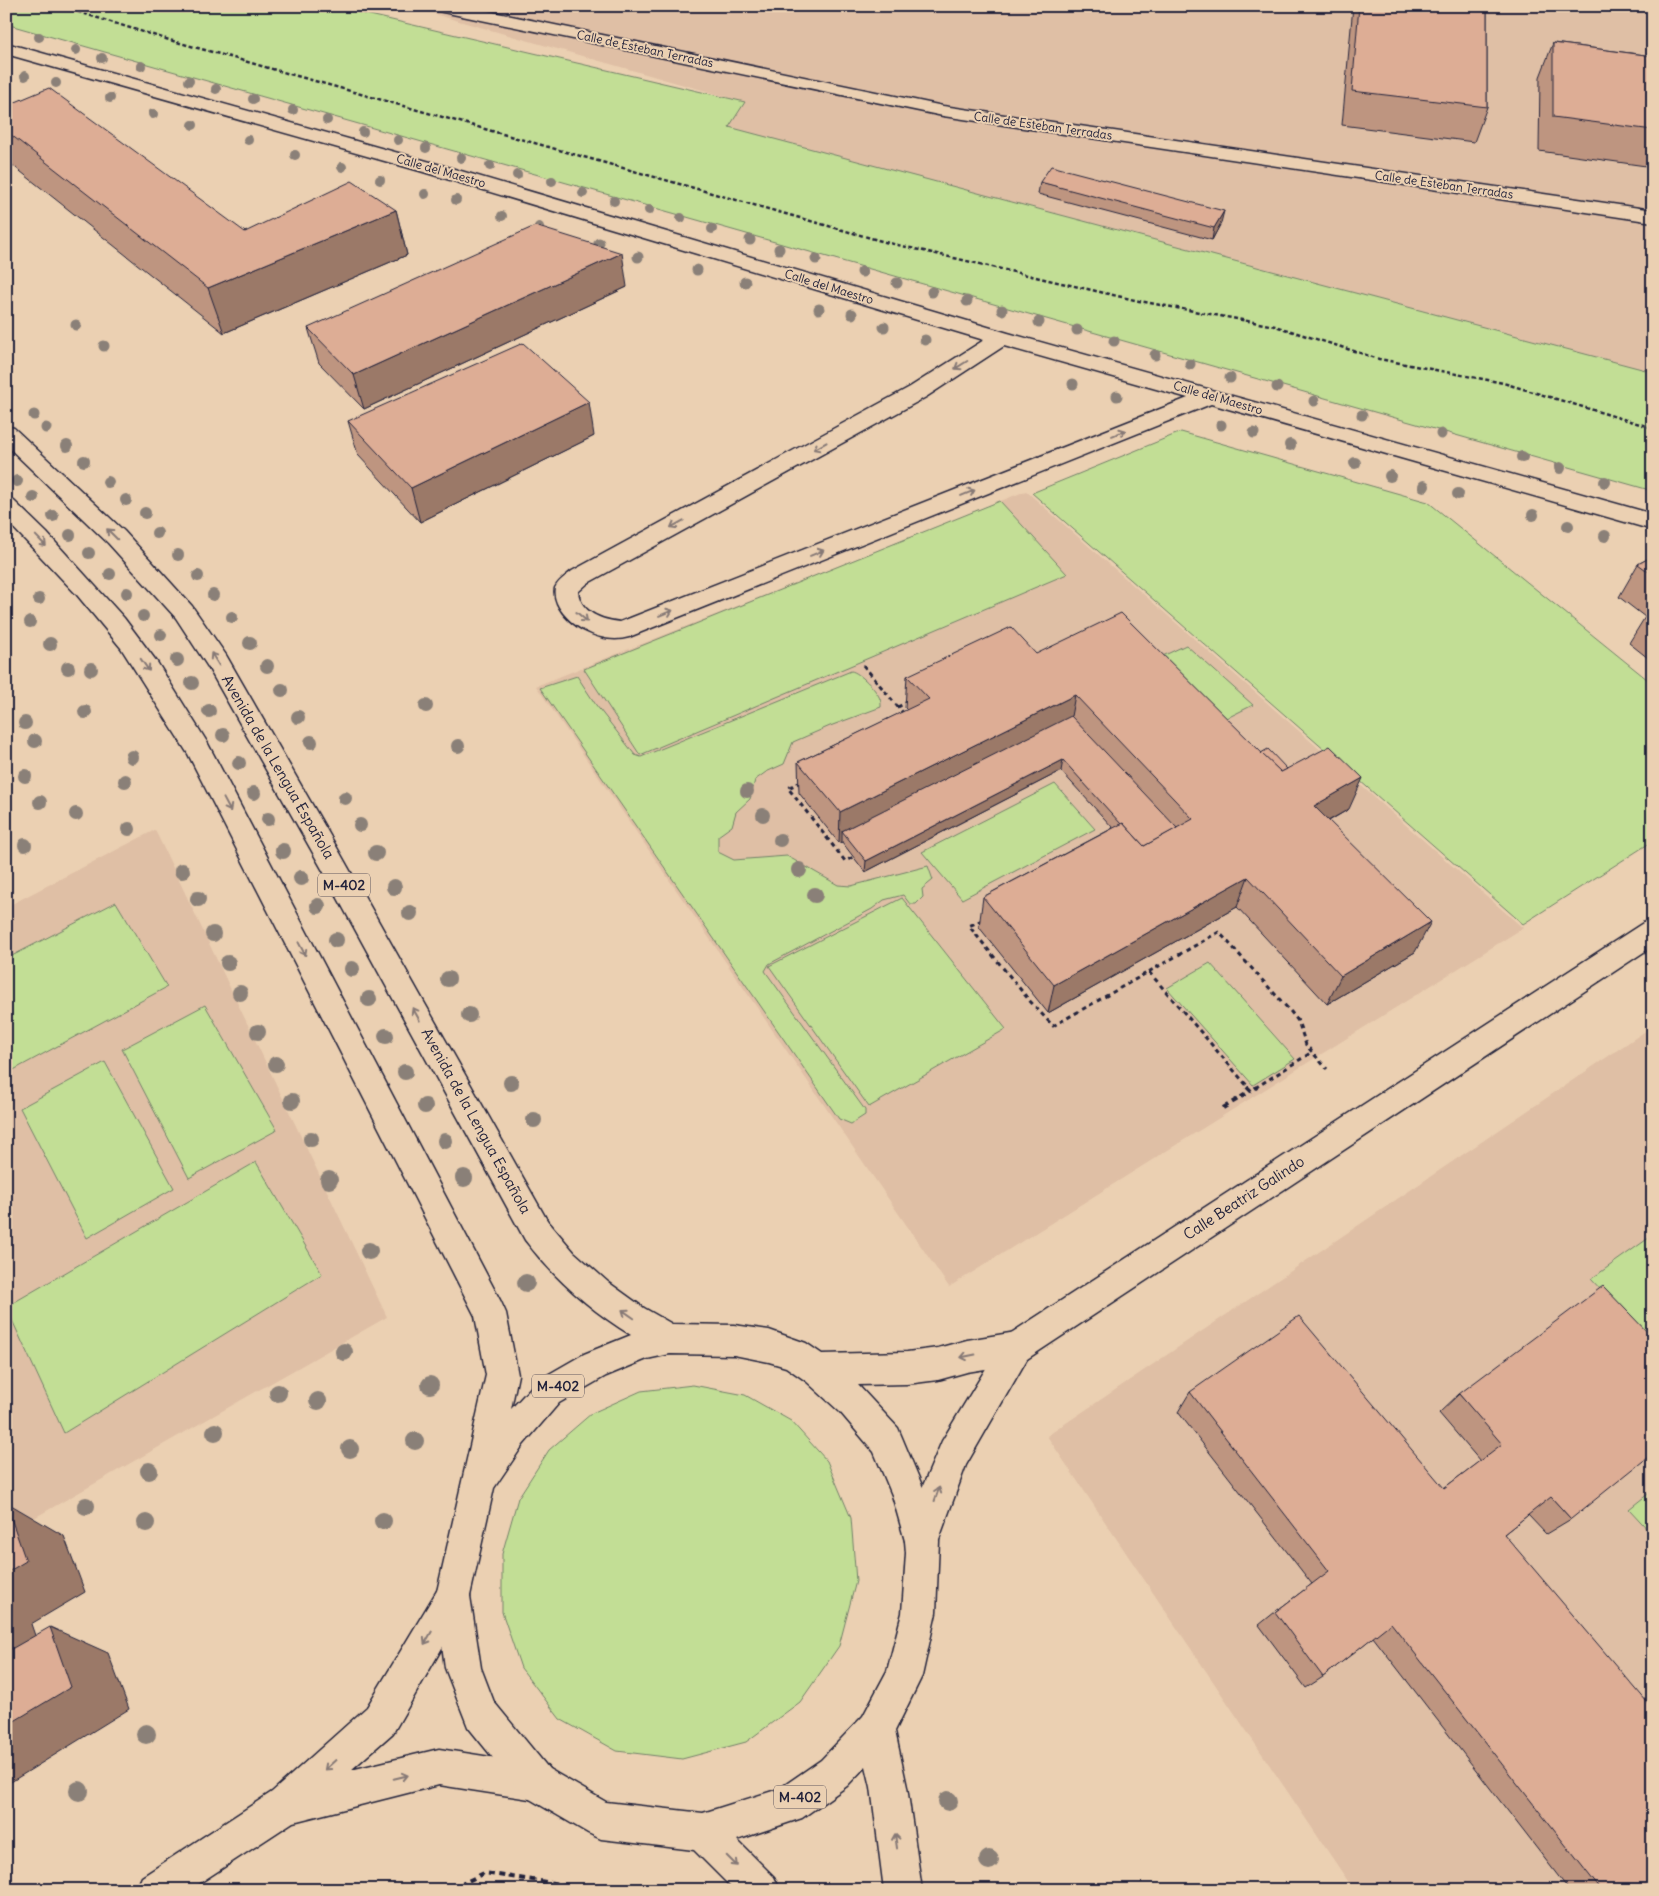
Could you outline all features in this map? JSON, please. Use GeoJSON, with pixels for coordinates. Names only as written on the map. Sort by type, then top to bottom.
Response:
{"type":"FeatureCollection","features":[{"type":"Feature","properties":{"kind":"main road","name":"Calle de Esteban Terradas"},"geometry":{"type":"LineString","coordinates":[[438,6],[943,111],[1653,216]]}},
{"type":"Feature","properties":{"kind":"main road","name":"Calle del Maestro"},"geometry":{"type":"LineString","coordinates":[[6,48],[427,167],[1002,338],[1653,522]]}},
{"type":"Feature","properties":{"kind":"main road"},"geometry":{"type":"LineString","coordinates":[[1002,338],[918,392],[580,577],[566,590],[569,603],[581,617],[592,625],[606,630],[621,631],[1212,396]]}},
{"type":"Feature","properties":{"kind":"main road","name":"Avenida de la Lengua Española"},"geometry":{"type":"LineString","coordinates":[[6,433],[68,489],[142,564],[184,612],[217,661],[546,1244],[563,1262],[612,1303],[650,1330],[670,1339]]}},
{"type":"Feature","properties":{"kind":"main road","name":"M-402"},"geometry":{"type":"LineString","coordinates":[[6,506],[81,583],[130,643],[198,749],[490,1313],[502,1375],[453,1596],[463,1668],[481,1714],[536,1782],[601,1820],[703,1832],[789,1805],[834,1773],[876,1729],[904,1676],[917,1622],[923,1553],[922,1541],[909,1495],[886,1440],[852,1401],[817,1370],[795,1354],[769,1346],[734,1340],[670,1339],[646,1344],[595,1365],[548,1392],[511,1433],[480,1479]]}},
{"type":"Feature","properties":{"kind":"main road","name":"Calle Beatriz Galindo"},"geometry":{"type":"LineString","coordinates":[[922,1541],[954,1453],[1016,1348],[1653,931]]}},
{"type":"Feature","properties":{"kind":"main road"},"geometry":{"type":"LineString","coordinates":[[817,1370],[907,1368],[938,1364],[967,1356],[1016,1348]]}},
{"type":"Feature","properties":{"kind":"main road"},"geometry":{"type":"LineString","coordinates":[[155,1890],[286,1805],[380,1720],[453,1596]]}},
{"type":"Feature","properties":{"kind":"main road"},"geometry":{"type":"LineString","coordinates":[[876,1729],[889,1787],[903,1890]]}},
{"type":"Feature","properties":{"kind":"main road"},"geometry":{"type":"LineString","coordinates":[[286,1805],[439,1767],[536,1782]]}},
{"type":"Feature","properties":{"kind":"main road"},"geometry":{"type":"LineString","coordinates":[[703,1832],[761,1890]]}},
{"type":"Feature","properties":{"kind":"path"},"geometry":{"type":"LineString","coordinates":[[60,6],[176,42],[885,242],[1139,301],[1274,326],[1379,359],[1504,383],[1653,428]]}},
{"type":"Feature","properties":{"kind":"path"},"geometry":{"type":"LineString","coordinates":[[78,12],[84,6]]}},
{"type":"Feature","properties":{"kind":"path"},"geometry":{"type":"LineString","coordinates":[[863,665],[909,720]]}},
{"type":"Feature","properties":{"kind":"path"},"geometry":{"type":"LineString","coordinates":[[898,707],[915,698]]}},
{"type":"Feature","properties":{"kind":"path"},"geometry":{"type":"LineString","coordinates":[[805,780],[788,788],[845,861],[863,852]]}},
{"type":"Feature","properties":{"kind":"path"},"geometry":{"type":"LineString","coordinates":[[986,917],[969,926],[1052,1026],[1219,932],[1298,1021],[1306,1045],[1327,1069]]}},
{"type":"Feature","properties":{"kind":"path"},"geometry":{"type":"LineString","coordinates":[[1148,972],[1250,1091]]}},
{"type":"Feature","properties":{"kind":"path"},"geometry":{"type":"LineString","coordinates":[[1223,1108],[1312,1052]]}},
{"type":"Feature","properties":{"kind":"path"},"geometry":{"type":"LineString","coordinates":[[450,1890],[484,1873],[560,1884],[580,1890]]}},
{"type":"Feature","properties":{"kind":"shaded area"},"geometry":{"type":"Polygon","coordinates":[[[406,6],[1653,6],[1653,372],[728,127],[744,102],[406,6]]]}},
{"type":"Feature","properties":{"kind":"shaded area"},"geometry":{"type":"Polygon","coordinates":[[[1026,491],[1523,928],[949,1287],[536,686],[1026,491]]]}},
{"type":"Feature","properties":{"kind":"shaded area"},"geometry":{"type":"Polygon","coordinates":[[[155,830],[387,1317],[6,1534],[6,907],[155,830]]]}},
{"type":"Feature","properties":{"kind":"shaded area"},"geometry":{"type":"Polygon","coordinates":[[[1653,1026],[1653,1890],[1354,1890],[1047,1436],[1653,1026]]]}},
{"type":"Feature","properties":{"kind":"green space"},"geometry":{"type":"Polygon","coordinates":[[[6,6],[331,6],[745,102],[729,127],[1653,372],[1653,491],[6,24],[6,6]]]}},
{"type":"Feature","properties":{"kind":"green space"},"geometry":{"type":"Polygon","coordinates":[[[1181,432],[1428,502],[1653,684],[1653,841],[1523,924],[1032,493],[1181,432]]]}},
{"type":"Feature","properties":{"kind":"green space"},"geometry":{"type":"Polygon","coordinates":[[[1000,501],[1067,574],[640,755],[584,669],[1000,501]]]}},
{"type":"Feature","properties":{"kind":"green space"},"geometry":{"type":"Polygon","coordinates":[[[1186,645],[1253,705],[1211,726],[1148,663],[1186,645]]]}},
{"type":"Feature","properties":{"kind":"green space"},"geometry":{"type":"Polygon","coordinates":[[[851,671],[872,686],[880,699],[881,707],[793,742],[784,764],[766,772],[755,780],[750,799],[736,812],[732,826],[718,836],[718,852],[734,860],[787,856],[838,885],[851,886],[928,866],[933,880],[922,889],[923,897],[916,904],[910,904],[903,895],[884,900],[872,909],[769,964],[765,971],[865,1110],[865,1115],[851,1124],[839,1119],[540,688],[577,676],[596,705],[635,755],[641,757],[851,671]]]}},
{"type":"Feature","properties":{"kind":"green space"},"geometry":{"type":"Polygon","coordinates":[[[1055,784],[1095,829],[962,899],[922,852],[1055,784]]]}},
{"type":"Feature","properties":{"kind":"green space"},"geometry":{"type":"Polygon","coordinates":[[[902,898],[1006,1029],[869,1107],[769,966],[902,898]]]}},
{"type":"Feature","properties":{"kind":"green space"},"geometry":{"type":"Polygon","coordinates":[[[116,902],[167,987],[6,1074],[6,959],[116,902]]]}},
{"type":"Feature","properties":{"kind":"green space"},"geometry":{"type":"Polygon","coordinates":[[[1210,963],[1295,1059],[1253,1085],[1167,988],[1210,963]]]}},
{"type":"Feature","properties":{"kind":"green space"},"geometry":{"type":"Polygon","coordinates":[[[205,1005],[277,1130],[189,1178],[122,1049],[205,1005]]]}},
{"type":"Feature","properties":{"kind":"green space"},"geometry":{"type":"Polygon","coordinates":[[[105,1062],[174,1188],[87,1238],[20,1108],[105,1062]]]}},
{"type":"Feature","properties":{"kind":"green space"},"geometry":{"type":"Polygon","coordinates":[[[256,1162],[322,1274],[64,1433],[6,1307],[256,1162]]]}},
{"type":"Feature","properties":{"kind":"green space"},"geometry":{"type":"Polygon","coordinates":[[[1653,1235],[1653,1346],[1591,1279],[1653,1235]]]}},
{"type":"Feature","properties":{"kind":"green space"},"geometry":{"type":"Polygon","coordinates":[[[693,1385],[745,1395],[791,1421],[827,1461],[851,1518],[856,1581],[839,1646],[800,1702],[746,1742],[682,1759],[617,1751],[560,1719],[521,1668],[502,1612],[502,1554],[518,1498],[549,1450],[592,1413],[641,1391],[693,1385]]]}},
{"type":"Feature","properties":{"kind":"green space"},"geometry":{"type":"Polygon","coordinates":[[[1653,1490],[1653,1535],[1629,1509],[1653,1490]]]}},
{"type":"Feature","properties":{"kind":"building"},"geometry":{"type":"Polygon","coordinates":[[[1359,6],[1487,6],[1487,107],[1352,91],[1359,6]]]}},
{"type":"Feature","properties":{"kind":"building"},"geometry":{"type":"Polygon","coordinates":[[[1553,43],[1653,56],[1653,130],[1553,117],[1553,43]]]}},
{"type":"Feature","properties":{"kind":"building"},"geometry":{"type":"Polygon","coordinates":[[[49,88],[245,232],[352,181],[396,210],[208,288],[6,131],[6,106],[49,88]]]}},
{"type":"Feature","properties":{"kind":"building"},"geometry":{"type":"Polygon","coordinates":[[[1051,166],[1224,211],[1214,228],[1040,182],[1051,166]]]}},
{"type":"Feature","properties":{"kind":"building"},"geometry":{"type":"Polygon","coordinates":[[[535,226],[622,253],[354,375],[308,328],[535,226]]]}},
{"type":"Feature","properties":{"kind":"building"},"geometry":{"type":"Polygon","coordinates":[[[523,343],[589,402],[411,488],[348,421],[523,343]]]}},
{"type":"Feature","properties":{"kind":"building"},"geometry":{"type":"Polygon","coordinates":[[[1653,556],[1653,575],[1638,564],[1653,556]]]}},
{"type":"Feature","properties":{"kind":"building"},"geometry":{"type":"Polygon","coordinates":[[[1121,613],[1281,772],[1330,746],[1363,778],[1314,806],[1431,922],[1341,976],[1248,877],[1054,985],[983,897],[1123,823],[1144,846],[1193,819],[1075,695],[840,812],[798,762],[929,699],[907,676],[1011,627],[1036,654],[1121,613]]]}},
{"type":"Feature","properties":{"kind":"building"},"geometry":{"type":"Polygon","coordinates":[[[1071,716],[1177,828],[1144,846],[1123,823],[1121,824],[1063,760],[866,861],[842,831],[1071,716]]]}},
{"type":"Feature","properties":{"kind":"building"},"geometry":{"type":"Polygon","coordinates":[[[1268,749],[1287,769],[1281,772],[1261,753],[1268,749]]]}},
{"type":"Feature","properties":{"kind":"building"},"geometry":{"type":"Polygon","coordinates":[[[1603,1286],[1653,1338],[1653,1453],[1571,1519],[1551,1497],[1504,1534],[1653,1709],[1653,1890],[1601,1890],[1391,1623],[1323,1677],[1275,1612],[1329,1571],[1190,1392],[1299,1316],[1444,1488],[1502,1444],[1459,1394],[1603,1286]]]}},
{"type":"Feature","properties":{"kind":"building"},"geometry":{"type":"Polygon","coordinates":[[[6,1504],[26,1561],[6,1573],[6,1504]]]}},
{"type":"Feature","properties":{"kind":"building"},"geometry":{"type":"Polygon","coordinates":[[[50,1627],[71,1687],[6,1726],[6,1652],[50,1627]]]}}]}
